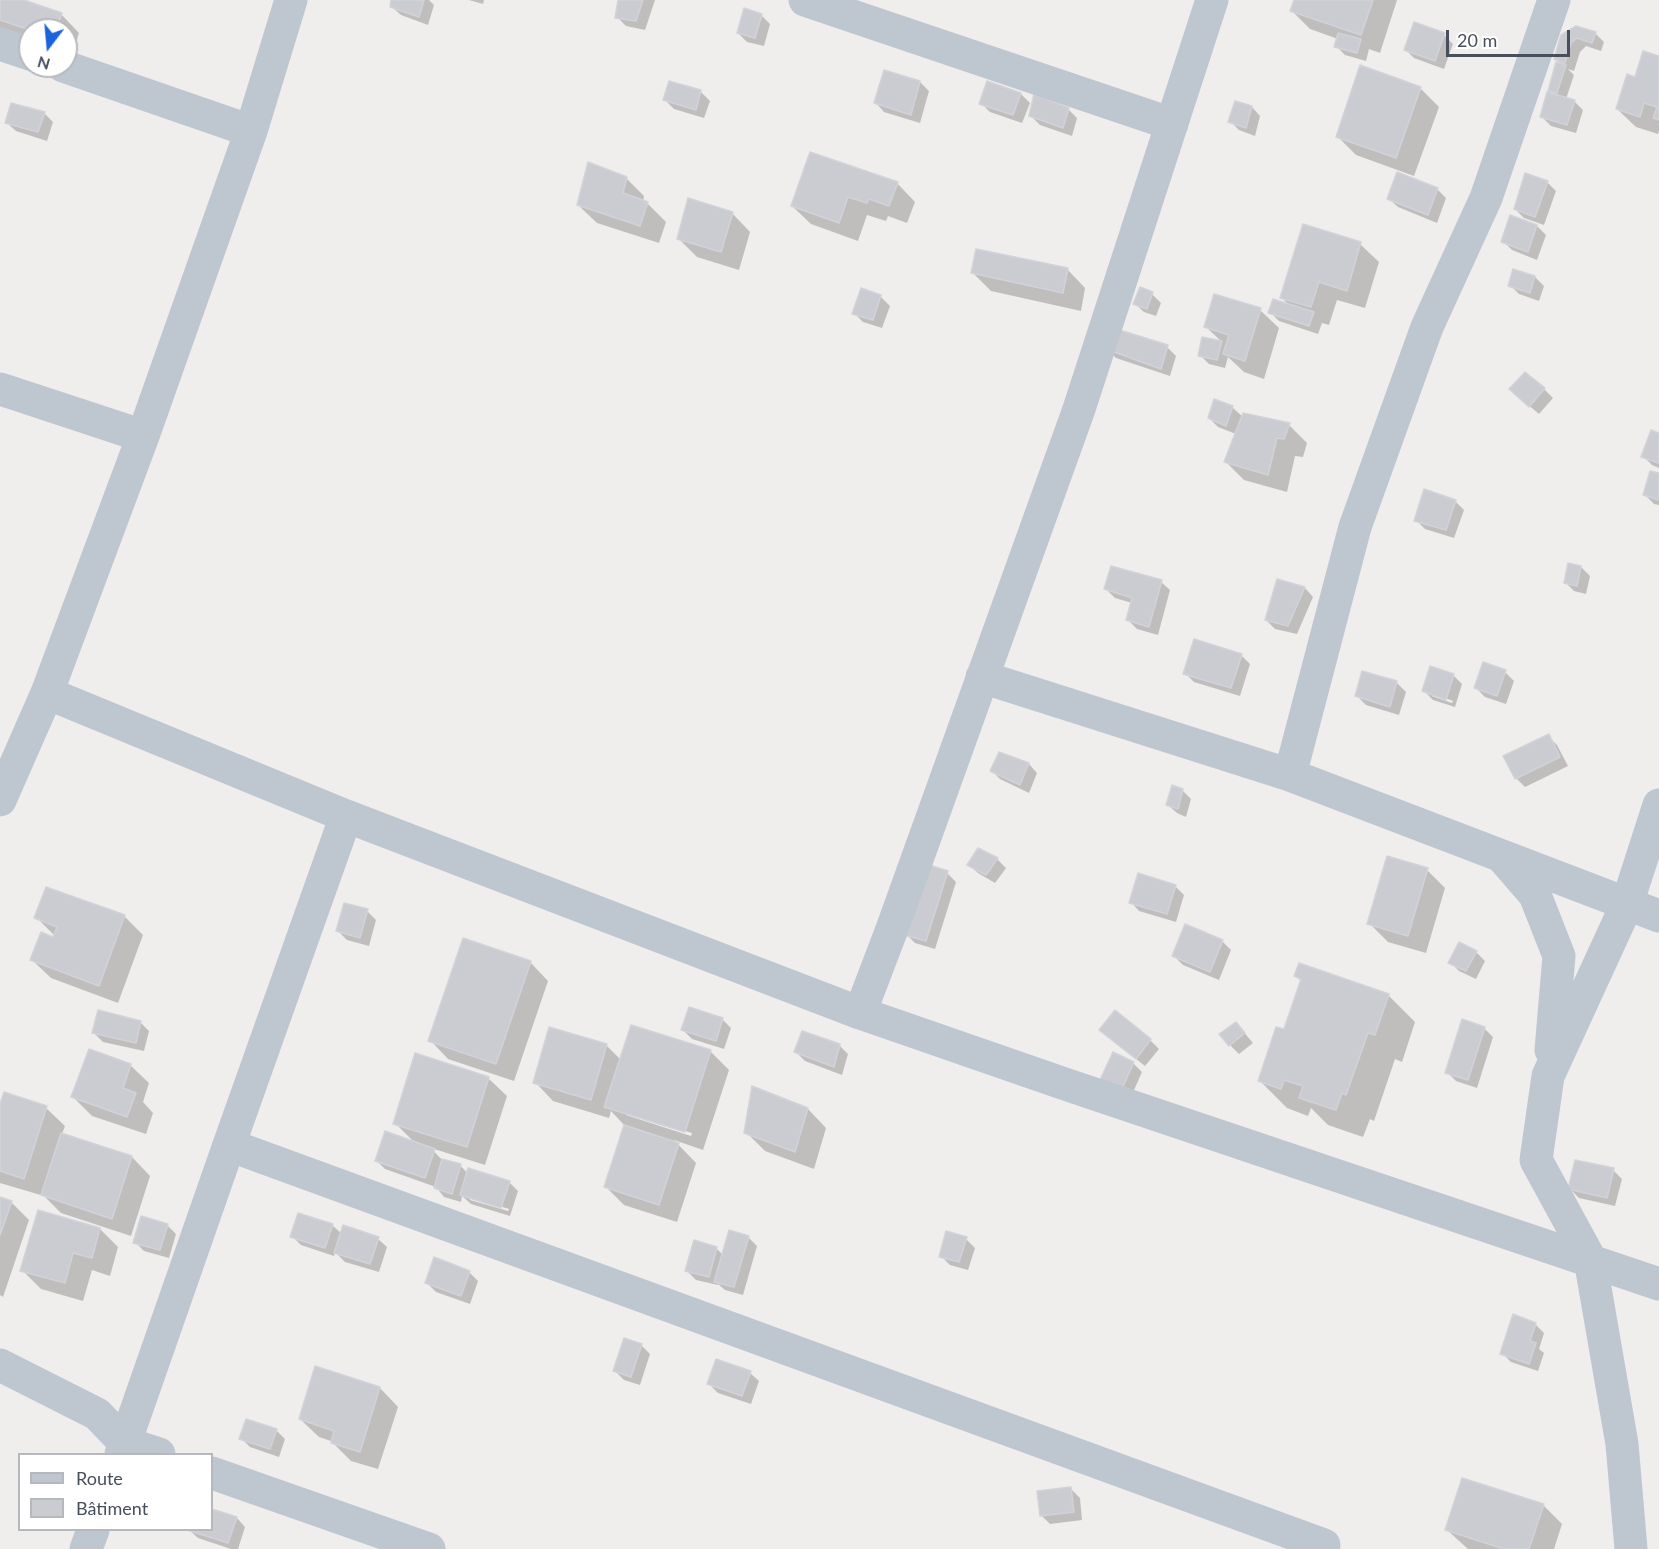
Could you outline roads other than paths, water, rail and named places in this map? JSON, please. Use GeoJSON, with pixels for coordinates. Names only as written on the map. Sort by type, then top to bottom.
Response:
{"type":"FeatureCollection","features":[{"type":"Feature","properties":{"kind":"street"},"geometry":{"type":"LineString","coordinates":[[0,801],[47,693],[143,436],[251,131],[291,0]]}},
{"type":"Feature","properties":{"kind":"street"},"geometry":{"type":"LineString","coordinates":[[805,0],[1172,124]]}},
{"type":"Feature","properties":{"kind":"street"},"geometry":{"type":"LineString","coordinates":[[860,1013],[1079,409],[1212,0]]}},
{"type":"Feature","properties":{"kind":"street"},"geometry":{"type":"LineString","coordinates":[[1290,775],[1355,527],[1427,327],[1486,198],[1554,0]]}},
{"type":"Feature","properties":{"kind":"street"},"geometry":{"type":"LineString","coordinates":[[0,44],[18,50]]}},
{"type":"Feature","properties":{"kind":"street"},"geometry":{"type":"LineString","coordinates":[[78,71],[251,131]]}},
{"type":"Feature","properties":{"kind":"street"},"geometry":{"type":"LineString","coordinates":[[0,389],[143,436]]}},
{"type":"Feature","properties":{"kind":"street"},"geometry":{"type":"LineString","coordinates":[[982,677],[1290,775],[1659,916]]}},
{"type":"Feature","properties":{"kind":"street"},"geometry":{"type":"LineString","coordinates":[[47,693],[346,816],[860,1013],[1659,1284]]}},
{"type":"Feature","properties":{"kind":"street"},"geometry":{"type":"LineString","coordinates":[[1548,1076],[1627,904],[1659,805]]}},
{"type":"Feature","properties":{"kind":"street"},"geometry":{"type":"LineString","coordinates":[[123,1449],[228,1145],[346,816]]}},
{"type":"Feature","properties":{"kind":"street"},"geometry":{"type":"LineString","coordinates":[[1499,854],[1535,895],[1559,956],[1548,1076],[1536,1160],[1590,1259],[1622,1444],[1631,1549]]}},
{"type":"Feature","properties":{"kind":"street"},"geometry":{"type":"LineString","coordinates":[[228,1145],[1324,1545]]}},
{"type":"Feature","properties":{"kind":"street"},"geometry":{"type":"LineString","coordinates":[[0,1365],[97,1414],[123,1449],[147,1453]]}},
{"type":"Feature","properties":{"kind":"street"},"geometry":{"type":"LineString","coordinates":[[213,1473],[429,1549]]}},
{"type":"Feature","properties":{"kind":"street"},"geometry":{"type":"LineString","coordinates":[[86,1549],[93,1531]]}}]}
